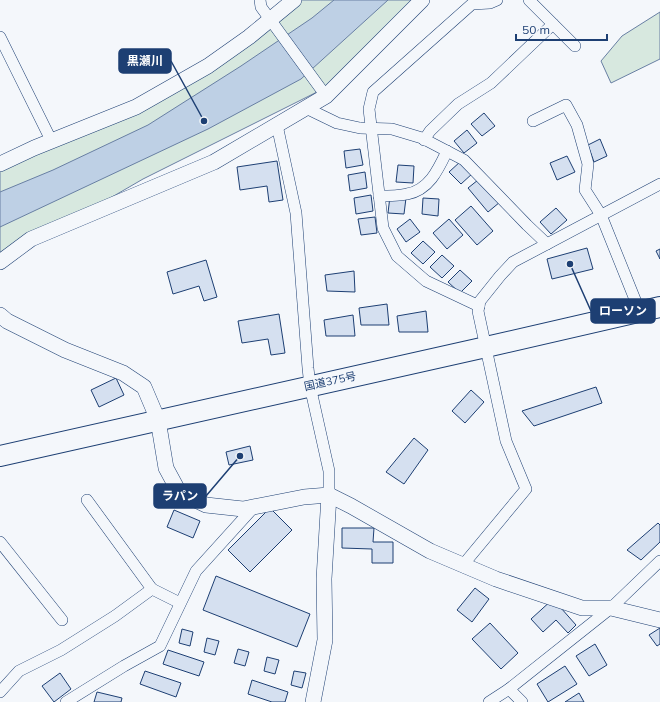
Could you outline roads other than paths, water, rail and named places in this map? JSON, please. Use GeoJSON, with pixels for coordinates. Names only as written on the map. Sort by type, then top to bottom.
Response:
{"type":"FeatureCollection","features":[{"type":"Feature","properties":{"kind":"highway","name":"国道375号"},"geometry":{"type":"LineString","coordinates":[[0,456],[660,307]]}},
{"type":"Feature","properties":{"kind":"street"},"geometry":{"type":"LineString","coordinates":[[260,0],[261,7],[323,92]]}},
{"type":"Feature","properties":{"kind":"street"},"geometry":{"type":"LineString","coordinates":[[0,164],[34,148],[136,107],[208,66],[272,21],[294,0]]}},
{"type":"Feature","properties":{"kind":"street"},"geometry":{"type":"LineString","coordinates":[[0,262],[31,239],[214,162],[306,108],[422,0]]}},
{"type":"Feature","properties":{"kind":"street"},"geometry":{"type":"LineString","coordinates":[[479,306],[426,281],[396,256],[383,228],[369,109],[373,92],[472,4],[490,3],[496,0]]}},
{"type":"Feature","properties":{"kind":"street"},"geometry":{"type":"LineString","coordinates":[[529,0],[575,46]]}},
{"type":"Feature","properties":{"kind":"street"},"geometry":{"type":"LineString","coordinates":[[424,140],[458,104],[492,83],[553,24]]}},
{"type":"Feature","properties":{"kind":"street"},"geometry":{"type":"LineString","coordinates":[[0,37],[52,142]]}},
{"type":"Feature","properties":{"kind":"street"},"geometry":{"type":"LineString","coordinates":[[533,121],[566,105],[577,125],[588,164],[585,190],[601,215],[640,312]]}},
{"type":"Feature","properties":{"kind":"street"},"geometry":{"type":"LineString","coordinates":[[306,108],[337,123],[360,128],[392,129],[424,140],[464,160],[547,244]]}},
{"type":"Feature","properties":{"kind":"street"},"geometry":{"type":"LineString","coordinates":[[277,125],[296,213],[310,386],[329,471],[324,579],[326,640],[313,702]]}},
{"type":"Feature","properties":{"kind":"street"},"geometry":{"type":"LineString","coordinates":[[379,196],[408,194],[426,187],[438,170],[447,151]]}},
{"type":"Feature","properties":{"kind":"street"},"geometry":{"type":"LineString","coordinates":[[463,565],[526,489],[506,441],[478,311],[480,301],[514,262],[660,184]]}},
{"type":"Feature","properties":{"kind":"street"},"geometry":{"type":"LineString","coordinates":[[0,315],[7,321],[65,350],[123,373],[144,387],[158,420],[166,468],[179,492],[206,505],[243,509],[304,497],[329,495],[430,551],[496,579],[582,608],[611,608],[660,620]]}},
{"type":"Feature","properties":{"kind":"street"},"geometry":{"type":"LineString","coordinates":[[87,500],[152,589],[180,603]]}},
{"type":"Feature","properties":{"kind":"street"},"geometry":{"type":"LineString","coordinates":[[66,702],[124,666],[160,646],[196,571],[253,508]]}},
{"type":"Feature","properties":{"kind":"street"},"geometry":{"type":"LineString","coordinates":[[0,542],[62,620]]}},
{"type":"Feature","properties":{"kind":"street"},"geometry":{"type":"LineString","coordinates":[[489,702],[509,689],[611,608],[660,561]]}},
{"type":"Feature","properties":{"kind":"street"},"geometry":{"type":"LineString","coordinates":[[0,692],[19,671],[61,650],[115,616],[152,589]]}},
{"type":"Feature","properties":{"kind":"street"},"geometry":{"type":"LineString","coordinates":[[509,689],[522,702]]}},
{"type":"Feature","properties":{"kind":"water"},"geometry":{"type":"Polygon","coordinates":[[[334,0],[388,0],[301,79],[208,129],[0,227],[0,192],[53,170],[148,125],[241,66],[312,18],[334,0]]]}},
{"type":"Feature","properties":{"kind":"place","name":"黒瀬川"},"geometry":{"type":"Point","coordinates":[204,121]}},
{"type":"Feature","properties":{"kind":"place","name":"ローソン"},"geometry":{"type":"Point","coordinates":[570,264]}},
{"type":"Feature","properties":{"kind":"place","name":"ラパン"},"geometry":{"type":"Point","coordinates":[240,456]}}]}
